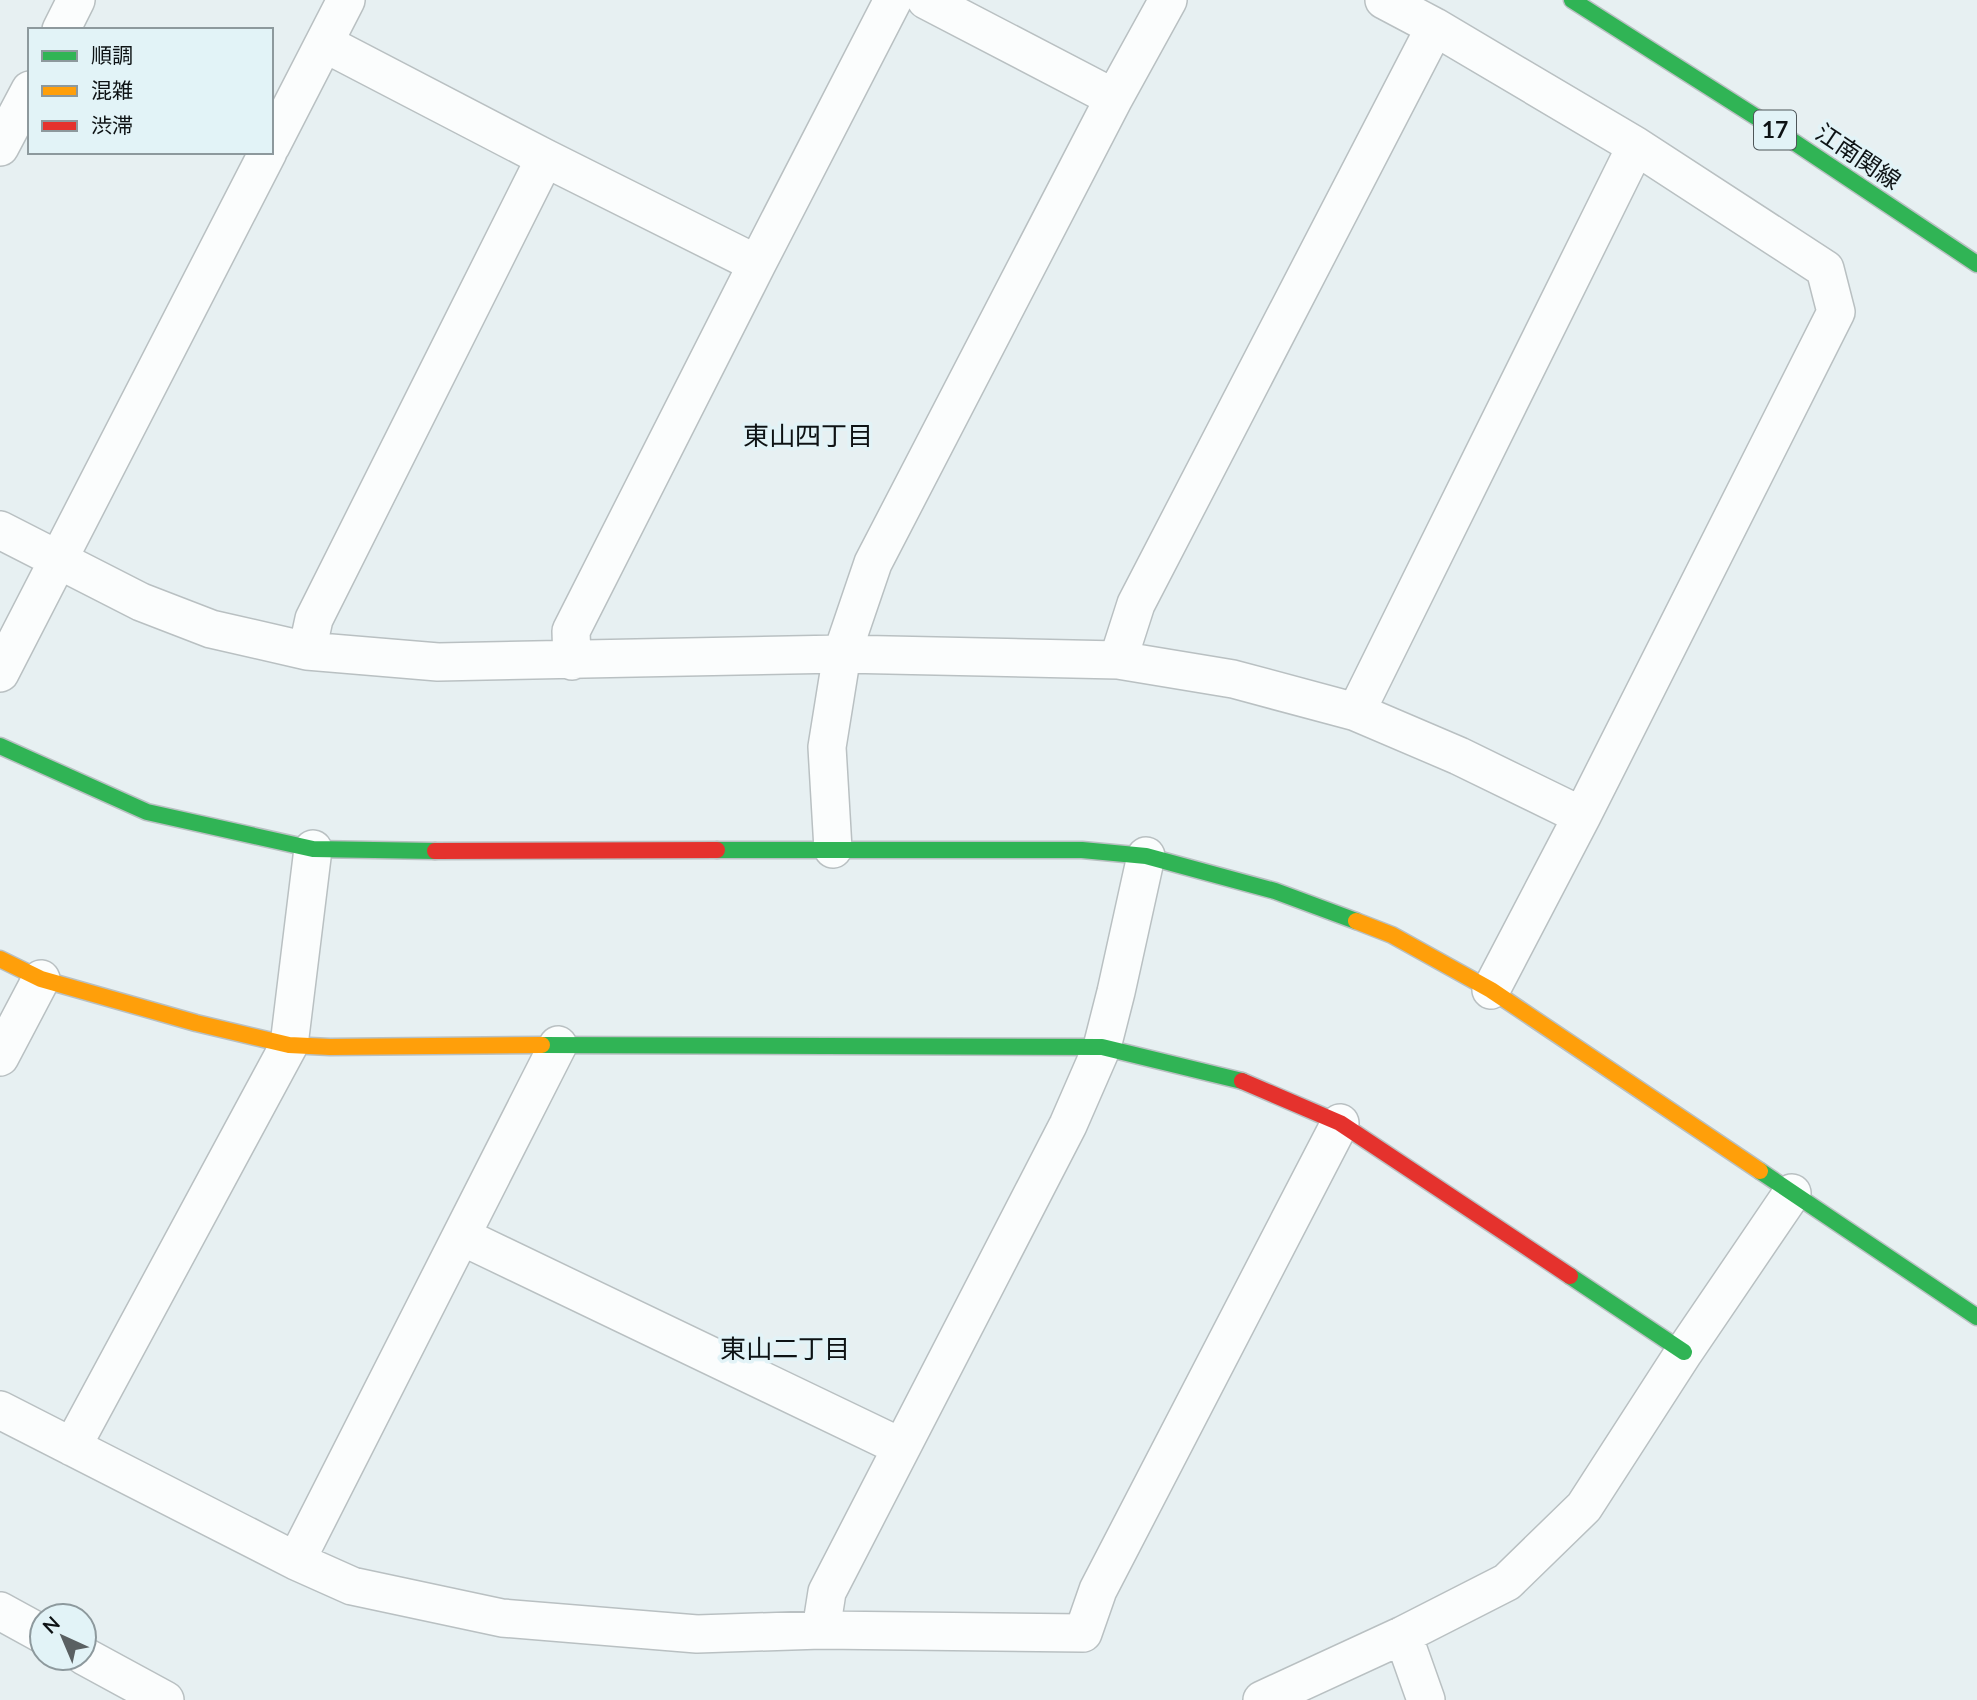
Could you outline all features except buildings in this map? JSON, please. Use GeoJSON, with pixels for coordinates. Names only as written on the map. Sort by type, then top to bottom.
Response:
{"type":"FeatureCollection","features":[{"type":"Feature","properties":{"kind":"street"},"geometry":{"type":"LineString","coordinates":[[62,28],[76,0]]}},
{"type":"Feature","properties":{"kind":"street"},"geometry":{"type":"LineString","coordinates":[[273,141],[346,0]]}},
{"type":"Feature","properties":{"kind":"street"},"geometry":{"type":"LineString","coordinates":[[572,660],[571,631],[893,0]]}},
{"type":"Feature","properties":{"kind":"street"},"geometry":{"type":"LineString","coordinates":[[926,0],[1114,99]]}},
{"type":"Feature","properties":{"kind":"street"},"geometry":{"type":"LineString","coordinates":[[833,849],[827,747],[842,654],[873,562],[1168,0]]}},
{"type":"Feature","properties":{"kind":"street"},"geometry":{"type":"LineString","coordinates":[[1384,0],[1435,27],[1636,146],[1825,269],[1836,312],[1582,816],[1491,990]]}},
{"type":"Feature","properties":{"kind":"street","name":"江南関線"},"geometry":{"type":"LineString","coordinates":[[1572,0],[1764,122],[1977,264]]}},
{"type":"Feature","properties":{"kind":"street"},"geometry":{"type":"LineString","coordinates":[[1118,660],[1136,604],[1435,27]]}},
{"type":"Feature","properties":{"kind":"street"},"geometry":{"type":"LineString","coordinates":[[324,43],[757,264]]}},
{"type":"Feature","properties":{"kind":"street"},"geometry":{"type":"LineString","coordinates":[[0,148],[28,94]]}},
{"type":"Feature","properties":{"kind":"street"},"geometry":{"type":"LineString","coordinates":[[1356,712],[1636,146]]}},
{"type":"Feature","properties":{"kind":"street"},"geometry":{"type":"LineString","coordinates":[[0,673],[267,154]]}},
{"type":"Feature","properties":{"kind":"street"},"geometry":{"type":"LineString","coordinates":[[307,651],[314,619],[545,158]]}},
{"type":"Feature","properties":{"kind":"street"},"geometry":{"type":"LineString","coordinates":[[0,530],[141,601],[211,629],[307,651],[438,663],[842,654],[1118,660],[1233,679],[1356,712],[1459,756],[1582,816]]}},
{"type":"Feature","properties":{"kind":"street"},"geometry":{"type":"LineString","coordinates":[[0,746],[147,812],[313,849],[465,852],[1082,850],[1146,856],[1275,891],[1392,935],[1491,990],[1977,1317]]}},
{"type":"Feature","properties":{"kind":"street"},"geometry":{"type":"LineString","coordinates":[[72,1447],[289,1045],[313,849]]}},
{"type":"Feature","properties":{"kind":"street"},"geometry":{"type":"LineString","coordinates":[[821,1630],[827,1592],[1068,1125],[1102,1046],[1146,856]]}},
{"type":"Feature","properties":{"kind":"street"},"geometry":{"type":"LineString","coordinates":[[0,959],[41,979],[197,1023],[289,1045],[1102,1046],[1235,1078],[1339,1123],[1684,1352]]}},
{"type":"Feature","properties":{"kind":"street"},"geometry":{"type":"LineString","coordinates":[[0,1057],[41,979]]}},
{"type":"Feature","properties":{"kind":"street"},"geometry":{"type":"LineString","coordinates":[[296,1561],[558,1045]]}},
{"type":"Feature","properties":{"kind":"street"},"geometry":{"type":"LineString","coordinates":[[0,1410],[296,1561],[352,1586],[502,1618],[696,1634],[821,1630],[1083,1633],[1098,1590],[1339,1123]]}},
{"type":"Feature","properties":{"kind":"street"},"geometry":{"type":"LineString","coordinates":[[1262,1700],[1403,1635],[1507,1583],[1584,1507],[1684,1352],[1792,1193]]}},
{"type":"Feature","properties":{"kind":"street"},"geometry":{"type":"LineString","coordinates":[[461,1236],[901,1447]]}},
{"type":"Feature","properties":{"kind":"street"},"geometry":{"type":"LineString","coordinates":[[1,1613],[28,1626]]}},
{"type":"Feature","properties":{"kind":"street"},"geometry":{"type":"LineString","coordinates":[[1403,1635],[1426,1700]]}},
{"type":"Feature","properties":{"kind":"street"},"geometry":{"type":"LineString","coordinates":[[98,1664],[165,1700]]}},
{"type":"Feature","properties":{"kind":"traffic: fast"},"geometry":{"type":"LineString","coordinates":[[1572,0],[1764,122],[1977,264]]}},
{"type":"Feature","properties":{"kind":"traffic: fast"},"geometry":{"type":"LineString","coordinates":[[0,746],[147,812],[313,849],[435,851]]}},
{"type":"Feature","properties":{"kind":"traffic: fast"},"geometry":{"type":"LineString","coordinates":[[717,850],[1082,850],[1146,856],[1275,891],[1356,921]]}},
{"type":"Feature","properties":{"kind":"traffic: fast"},"geometry":{"type":"LineString","coordinates":[[542,1045],[1102,1047],[1242,1081]]}},
{"type":"Feature","properties":{"kind":"traffic: fast"},"geometry":{"type":"LineString","coordinates":[[1760,1171],[1977,1317]]}},
{"type":"Feature","properties":{"kind":"traffic: fast"},"geometry":{"type":"LineString","coordinates":[[1570,1276],[1684,1352]]}},
{"type":"Feature","properties":{"kind":"traffic: slow"},"geometry":{"type":"LineString","coordinates":[[1356,921],[1392,935],[1491,990],[1760,1171]]}},
{"type":"Feature","properties":{"kind":"traffic: slow"},"geometry":{"type":"LineString","coordinates":[[0,959],[41,979],[196,1023],[289,1045],[542,1045]]}},
{"type":"Feature","properties":{"kind":"traffic: jam"},"geometry":{"type":"LineString","coordinates":[[435,851],[717,850]]}},
{"type":"Feature","properties":{"kind":"traffic: jam"},"geometry":{"type":"LineString","coordinates":[[1242,1081],[1340,1123],[1570,1276]]}},
{"type":"Feature","properties":{"kind":"district","name":"東山四丁目"},"geometry":{"type":"Point","coordinates":[808,436]}},
{"type":"Feature","properties":{"kind":"district","name":"東山二丁目"},"geometry":{"type":"Point","coordinates":[785,1349]}}]}
